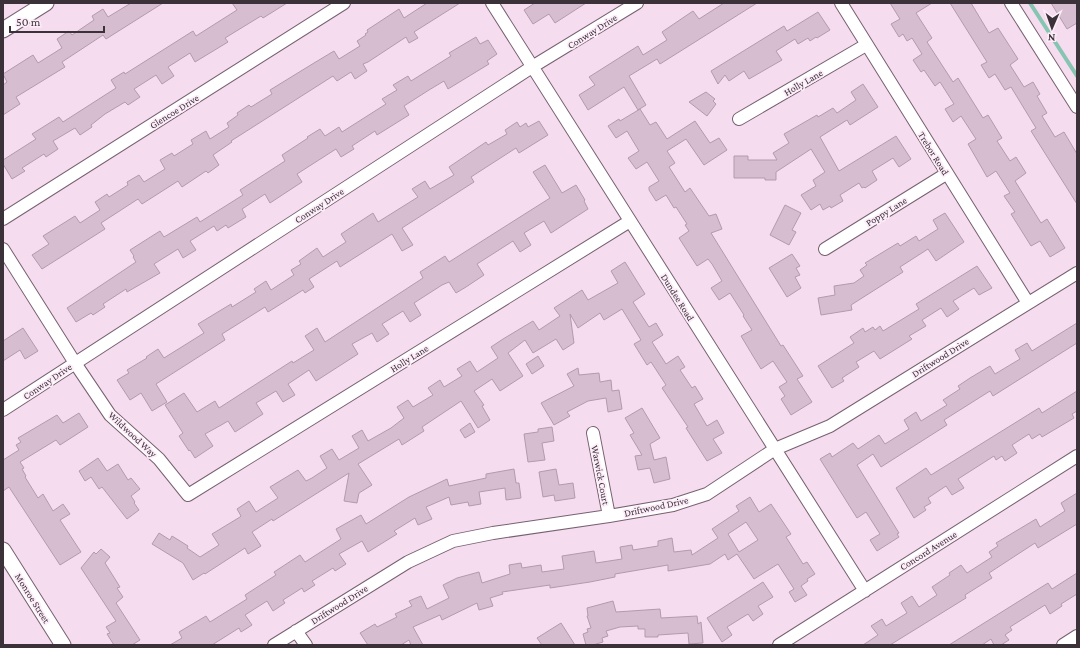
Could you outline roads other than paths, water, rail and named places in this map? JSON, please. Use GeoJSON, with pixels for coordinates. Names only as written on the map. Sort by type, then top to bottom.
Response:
{"type":"FeatureCollection","features":[{"type":"Feature","properties":{"kind":"street"},"geometry":{"type":"LineString","coordinates":[[3,30],[46,3]]}},
{"type":"Feature","properties":{"kind":"street","name":"Glencoe Drive"},"geometry":{"type":"LineString","coordinates":[[3,219],[344,3]]}},
{"type":"Feature","properties":{"kind":"street","name":"Dundee Road"},"geometry":{"type":"LineString","coordinates":[[492,3],[865,591]]}},
{"type":"Feature","properties":{"kind":"street","name":"Conway Drive"},"geometry":{"type":"LineString","coordinates":[[3,410],[532,67],[637,3]]}},
{"type":"Feature","properties":{"kind":"street","name":"Trebor Road"},"geometry":{"type":"LineString","coordinates":[[841,3],[946,174],[1028,303]]}},
{"type":"Feature","properties":{"kind":"street"},"geometry":{"type":"LineString","coordinates":[[1011,3],[1077,107]]}},
{"type":"Feature","properties":{"kind":"street","name":"Holly Lane"},"geometry":{"type":"LineString","coordinates":[[739,119],[866,45]]}},
{"type":"Feature","properties":{"kind":"street","name":"Poppy Lane"},"geometry":{"type":"LineString","coordinates":[[825,249],[946,174]]}},
{"type":"Feature","properties":{"kind":"street","name":"Holly Lane"},"geometry":{"type":"LineString","coordinates":[[188,495],[630,221]]}},
{"type":"Feature","properties":{"kind":"street","name":"Wildwood Way"},"geometry":{"type":"LineString","coordinates":[[3,249],[74,363],[110,415],[159,459],[188,495]]}},
{"type":"Feature","properties":{"kind":"street","name":"Driftwood Drive"},"geometry":{"type":"LineString","coordinates":[[274,645],[408,562],[454,541],[493,533],[674,505],[707,494],[775,449],[830,426],[1077,273]]}},
{"type":"Feature","properties":{"kind":"street","name":"Warwick Court"},"geometry":{"type":"LineString","coordinates":[[593,433],[609,516]]}},
{"type":"Feature","properties":{"kind":"street","name":"Concord Avenue"},"geometry":{"type":"LineString","coordinates":[[779,645],[1077,456]]}},
{"type":"Feature","properties":{"kind":"street","name":"Monroe Street"},"geometry":{"type":"LineString","coordinates":[[3,550],[63,645]]}},
{"type":"Feature","properties":{"kind":"street"},"geometry":{"type":"LineString","coordinates":[[296,631],[306,645]]}},
{"type":"Feature","properties":{"kind":"street"},"geometry":{"type":"LineString","coordinates":[[1063,645],[1077,636]]}},
{"type":"Feature","properties":{"kind":"waterway"},"geometry":{"type":"LineString","coordinates":[[1030,3],[1077,76]]}}]}
